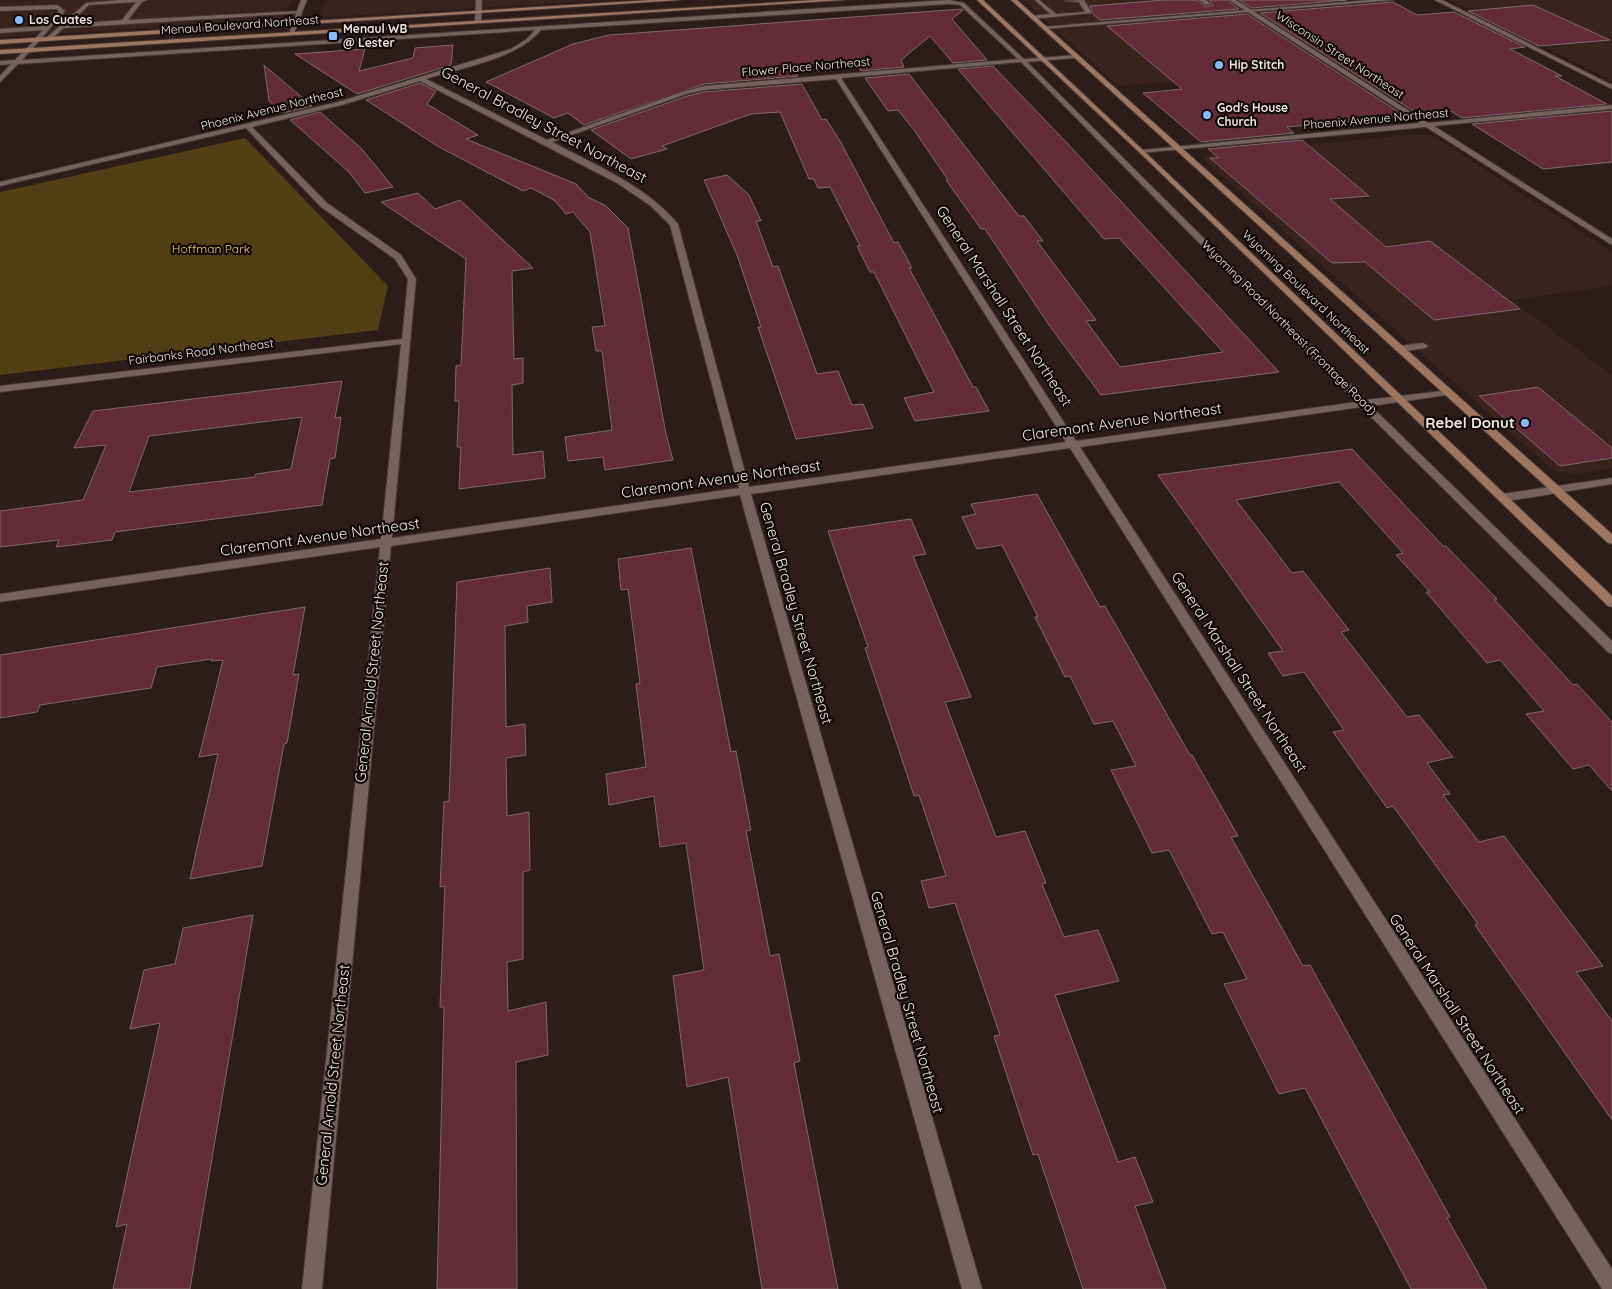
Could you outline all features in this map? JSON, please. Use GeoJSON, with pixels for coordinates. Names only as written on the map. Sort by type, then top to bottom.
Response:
{"type":"FeatureCollection","features":[{"type":"Feature","properties":{"kind":"main road","name":"Menaul Boulevard Northeast"},"geometry":{"type":"LineString","coordinates":[[0,42],[677,0]]}},
{"type":"Feature","properties":{"kind":"main road","name":"Menaul Boulevard Northeast"},"geometry":{"type":"LineString","coordinates":[[0,52],[767,2],[841,0]]}},
{"type":"Feature","properties":{"kind":"main road","name":"Wyoming Boulevard Northeast"},"geometry":{"type":"LineString","coordinates":[[980,0],[1142,152],[1612,603]]}},
{"type":"Feature","properties":{"kind":"main road","name":"Wyoming Boulevard Northeast"},"geometry":{"type":"LineString","coordinates":[[1014,0],[1612,540]]}},
{"type":"Feature","properties":{"kind":"street"},"geometry":{"type":"LineString","coordinates":[[124,22],[142,0]]}},
{"type":"Feature","properties":{"kind":"street"},"geometry":{"type":"LineString","coordinates":[[48,39],[88,4],[142,0]]}},
{"type":"Feature","properties":{"kind":"street"},"geometry":{"type":"LineString","coordinates":[[291,33],[304,0]]}},
{"type":"Feature","properties":{"kind":"street"},"geometry":{"type":"LineString","coordinates":[[478,21],[479,0]]}},
{"type":"Feature","properties":{"kind":"street"},"geometry":{"type":"LineString","coordinates":[[1202,0],[1208,4]]}},
{"type":"Feature","properties":{"kind":"street","name":"Wisconsin Street Northeast"},"geometry":{"type":"LineString","coordinates":[[1232,0],[1612,243]]}},
{"type":"Feature","properties":{"kind":"street"},"geometry":{"type":"LineString","coordinates":[[1044,27],[1391,0]]}},
{"type":"Feature","properties":{"kind":"street"},"geometry":{"type":"LineString","coordinates":[[1438,0],[1612,87]]}},
{"type":"Feature","properties":{"kind":"street"},"geometry":{"type":"LineString","coordinates":[[1032,17],[1089,13],[1082,1],[1069,3]]}},
{"type":"Feature","properties":{"kind":"street","name":"Wyoming Road Northeast (Frontage Road)"},"geometry":{"type":"LineString","coordinates":[[539,29],[949,2],[966,6],[1023,60],[1363,404],[1612,649]]}},
{"type":"Feature","properties":{"kind":"street"},"geometry":{"type":"LineString","coordinates":[[1050,3],[1041,5],[1054,15]]}},
{"type":"Feature","properties":{"kind":"street"},"geometry":{"type":"LineString","coordinates":[[0,9],[57,7],[62,11],[19,62],[0,80]]}},
{"type":"Feature","properties":{"kind":"street"},"geometry":{"type":"LineString","coordinates":[[63,26],[299,13]]}},
{"type":"Feature","properties":{"kind":"street"},"geometry":{"type":"LineString","coordinates":[[200,30],[207,18]]}},
{"type":"Feature","properties":{"kind":"street"},"geometry":{"type":"LineString","coordinates":[[167,32],[175,20]]}},
{"type":"Feature","properties":{"kind":"street"},"geometry":{"type":"LineString","coordinates":[[0,31],[48,28]]}},
{"type":"Feature","properties":{"kind":"street"},"geometry":{"type":"LineString","coordinates":[[0,63],[539,29]]}},
{"type":"Feature","properties":{"kind":"street","name":"Phoenix Avenue Northeast"},"geometry":{"type":"LineString","coordinates":[[0,184],[249,127],[340,104],[423,80],[513,50],[529,40],[539,29]]}},
{"type":"Feature","properties":{"kind":"street","name":"Flower Place Northeast"},"geometry":{"type":"LineString","coordinates":[[547,142],[704,88],[1075,56]]}},
{"type":"Feature","properties":{"kind":"street","name":"General Marshall Street Northeast"},"geometry":{"type":"LineString","coordinates":[[837,76],[1612,1287]]}},
{"type":"Feature","properties":{"kind":"street","name":"General Bradley Street Northeast"},"geometry":{"type":"LineString","coordinates":[[423,80],[547,142],[641,194],[660,208],[674,224],[744,490],[972,1289]]}},
{"type":"Feature","properties":{"kind":"street","name":"Phoenix Avenue Northeast"},"geometry":{"type":"LineString","coordinates":[[1142,152],[1612,107]]}},
{"type":"Feature","properties":{"kind":"street","name":"General Arnold Street Northeast"},"geometry":{"type":"LineString","coordinates":[[249,127],[324,205],[398,257],[412,279],[384,543],[312,1289]]}},
{"type":"Feature","properties":{"kind":"street","name":"Fairbanks Road Northeast"},"geometry":{"type":"LineString","coordinates":[[0,388],[406,341]]}},
{"type":"Feature","properties":{"kind":"street"},"geometry":{"type":"LineString","coordinates":[[1399,349],[1423,346]]}},
{"type":"Feature","properties":{"kind":"street","name":"Claremont Avenue Northeast"},"geometry":{"type":"LineString","coordinates":[[0,598],[744,490],[1447,392]]}},
{"type":"Feature","properties":{"kind":"street"},"geometry":{"type":"LineString","coordinates":[[1502,498],[1612,481]]}},
{"type":"Feature","properties":{"kind":"shaded area"},"geometry":{"type":"Polygon","coordinates":[[[46,0],[292,0],[284,17],[276,20],[0,37],[0,3],[46,0]]]}},
{"type":"Feature","properties":{"kind":"shaded area"},"geometry":{"type":"Polygon","coordinates":[[[326,0],[609,0],[327,17],[320,15],[326,0]]]}},
{"type":"Feature","properties":{"kind":"shaded area"},"geometry":{"type":"Polygon","coordinates":[[[1023,0],[1221,0],[1329,69],[1118,86],[1023,0]]]}},
{"type":"Feature","properties":{"kind":"shaded area"},"geometry":{"type":"Polygon","coordinates":[[[1449,0],[1612,0],[1612,81],[1449,0]]]}},
{"type":"Feature","properties":{"kind":"shaded area"},"geometry":{"type":"Polygon","coordinates":[[[1419,134],[1431,135],[1438,139],[1612,252],[1612,286],[1512,300],[1612,375],[1612,468],[1575,474],[1559,472],[1549,467],[1205,161],[1205,156],[1214,154],[1419,134]]]}},
{"type":"Feature","properties":{"kind":"green space","name":"Hoffman Park"},"geometry":{"type":"Polygon","coordinates":[[[245,138],[388,286],[378,330],[0,375],[0,192],[245,138]]]}},
{"type":"Feature","properties":{"kind":"building"},"geometry":{"type":"Polygon","coordinates":[[[1164,0],[1197,0],[1206,7],[1213,5],[1209,0],[1227,0],[1239,9],[1100,20],[1093,14],[1090,6],[1164,0]]]}},
{"type":"Feature","properties":{"kind":"building"},"geometry":{"type":"Polygon","coordinates":[[[1239,0],[1347,0],[1252,8],[1239,0]]]}},
{"type":"Feature","properties":{"kind":"building"},"geometry":{"type":"Polygon","coordinates":[[[1393,2],[1417,15],[1454,12],[1525,47],[1510,49],[1562,76],[1555,76],[1607,104],[1462,118],[1451,111],[1418,114],[1260,13],[1393,2]]]}},
{"type":"Feature","properties":{"kind":"building"},"geometry":{"type":"Polygon","coordinates":[[[1533,5],[1610,40],[1539,46],[1468,11],[1533,5]]]}},
{"type":"Feature","properties":{"kind":"building"},"geometry":{"type":"Polygon","coordinates":[[[962,9],[952,19],[987,60],[953,63],[930,36],[901,60],[904,67],[861,71],[854,60],[792,65],[798,76],[704,84],[584,125],[568,113],[554,118],[486,82],[573,44],[609,35],[962,9]]]}},
{"type":"Feature","properties":{"kind":"building"},"geometry":{"type":"Polygon","coordinates":[[[1247,14],[1405,116],[1287,127],[1294,133],[1201,142],[1143,93],[1182,89],[1107,26],[1247,14]]]}},
{"type":"Feature","properties":{"kind":"building"},"geometry":{"type":"Polygon","coordinates":[[[453,45],[451,65],[357,94],[295,54],[365,49],[359,71],[413,58],[415,48],[453,45]]]}},
{"type":"Feature","properties":{"kind":"building"},"geometry":{"type":"Polygon","coordinates":[[[264,65],[312,106],[283,113],[269,101],[264,65]]]}},
{"type":"Feature","properties":{"kind":"building"},"geometry":{"type":"Polygon","coordinates":[[[993,66],[1279,372],[1101,395],[1049,325],[985,229],[981,229],[946,180],[948,180],[914,130],[898,110],[888,111],[865,78],[909,74],[1019,216],[1024,216],[1043,241],[1037,241],[1096,320],[1086,321],[1120,367],[1223,352],[1119,238],[1104,239],[958,69],[993,66]]]}},
{"type":"Feature","properties":{"kind":"building"},"geometry":{"type":"Polygon","coordinates":[[[420,83],[436,91],[427,104],[478,135],[466,139],[576,184],[588,197],[606,206],[628,228],[666,434],[673,460],[605,470],[603,457],[568,461],[565,437],[612,430],[602,351],[596,351],[592,327],[605,326],[590,232],[573,212],[566,214],[554,200],[531,188],[523,191],[439,147],[366,100],[420,83]]]}},
{"type":"Feature","properties":{"kind":"building"},"geometry":{"type":"Polygon","coordinates":[[[802,84],[822,120],[826,119],[840,141],[894,243],[898,242],[912,268],[909,268],[973,387],[976,387],[989,411],[915,421],[904,398],[934,392],[874,272],[870,272],[857,246],[860,246],[830,187],[818,188],[814,179],[809,179],[780,112],[751,114],[662,146],[667,149],[631,159],[591,130],[687,96],[704,92],[802,84]]]}},
{"type":"Feature","properties":{"kind":"building"},"geometry":{"type":"Polygon","coordinates":[[[1612,111],[1612,162],[1543,169],[1472,124],[1612,111]]]}},
{"type":"Feature","properties":{"kind":"building"},"geometry":{"type":"Polygon","coordinates":[[[320,112],[361,148],[393,187],[365,193],[349,172],[290,120],[320,112]]]}},
{"type":"Feature","properties":{"kind":"building"},"geometry":{"type":"Polygon","coordinates":[[[1302,140],[1369,196],[1330,199],[1386,247],[1430,241],[1520,309],[1434,320],[1365,262],[1332,263],[1210,158],[1219,158],[1208,149],[1302,140]]]}},
{"type":"Feature","properties":{"kind":"building"},"geometry":{"type":"Polygon","coordinates":[[[727,175],[749,195],[761,221],[756,221],[773,267],[778,266],[817,374],[838,371],[852,405],[863,404],[873,428],[796,439],[758,327],[761,327],[737,255],[704,180],[727,175]]]}},
{"type":"Feature","properties":{"kind":"building"},"geometry":{"type":"Polygon","coordinates":[[[418,193],[435,209],[460,200],[533,268],[512,271],[514,359],[523,358],[523,383],[512,385],[513,455],[543,451],[545,478],[459,489],[461,447],[457,447],[459,401],[455,401],[456,366],[461,365],[466,259],[381,202],[418,193]]]}},
{"type":"Feature","properties":{"kind":"building"},"geometry":{"type":"Polygon","coordinates":[[[342,381],[335,418],[341,417],[335,458],[330,459],[322,505],[115,532],[112,540],[56,547],[59,540],[0,547],[0,511],[83,500],[106,445],[74,448],[93,411],[342,381]],[[302,417],[149,436],[129,492],[255,477],[256,474],[291,469],[302,417]]]}},
{"type":"Feature","properties":{"kind":"building"},"geometry":{"type":"Polygon","coordinates":[[[1538,387],[1612,448],[1612,458],[1560,466],[1479,396],[1538,387]]]}},
{"type":"Feature","properties":{"kind":"building"},"geometry":{"type":"Polygon","coordinates":[[[1352,449],[1443,546],[1446,546],[1497,599],[1494,599],[1573,685],[1577,684],[1612,722],[1612,791],[1589,765],[1573,769],[1526,714],[1544,711],[1500,660],[1487,663],[1426,592],[1430,592],[1396,555],[1403,553],[1339,482],[1236,500],[1292,573],[1303,571],[1349,630],[1341,632],[1407,717],[1419,715],[1453,757],[1427,763],[1450,794],[1443,795],[1479,842],[1504,836],[1603,966],[1576,972],[1612,1021],[1612,1120],[1475,925],[1478,924],[1393,806],[1387,808],[1333,732],[1344,730],[1304,672],[1283,676],[1268,653],[1283,651],[1158,475],[1352,449]]]}},
{"type":"Feature","properties":{"kind":"building"},"geometry":{"type":"Polygon","coordinates":[[[1037,494],[1100,607],[1105,606],[1238,836],[1231,837],[1303,966],[1310,965],[1450,1217],[1447,1218],[1487,1289],[1411,1289],[1305,1088],[1279,1094],[1224,984],[1247,979],[1223,932],[1212,934],[1169,850],[1152,853],[1111,770],[1136,766],[1113,721],[1094,724],[1070,676],[1065,677],[1002,545],[977,549],[962,517],[976,514],[971,504],[1037,494]]]}},
{"type":"Feature","properties":{"kind":"building"},"geometry":{"type":"Polygon","coordinates":[[[911,519],[926,554],[913,556],[971,697],[945,702],[996,837],[1025,831],[1046,883],[1042,884],[1064,937],[1098,930],[1119,981],[1055,995],[1118,1162],[1135,1157],[1153,1202],[1135,1206],[1166,1289],[1083,1289],[1038,1154],[1033,1155],[994,1036],[1000,1035],[955,903],[929,908],[921,881],[946,876],[919,795],[914,796],[865,648],[868,647],[828,531],[911,519]]]}},
{"type":"Feature","properties":{"kind":"building"},"geometry":{"type":"Polygon","coordinates":[[[691,548],[731,752],[736,751],[751,830],[746,831],[770,956],[779,954],[800,1061],[794,1063],[838,1289],[762,1289],[728,1077],[687,1087],[673,976],[704,970],[686,843],[660,847],[654,796],[609,805],[606,774],[646,767],[636,684],[640,683],[628,589],[621,590],[618,559],[691,548]]]}},
{"type":"Feature","properties":{"kind":"building"},"geometry":{"type":"Polygon","coordinates":[[[550,568],[552,602],[527,606],[528,622],[505,626],[506,727],[525,724],[526,755],[506,758],[507,816],[529,812],[530,870],[523,872],[523,959],[507,962],[508,1011],[546,1002],[548,1055],[516,1062],[517,1289],[437,1289],[444,1007],[440,1007],[445,886],[440,887],[444,802],[449,801],[457,582],[550,568]]]}},
{"type":"Feature","properties":{"kind":"building"},"geometry":{"type":"Polygon","coordinates":[[[305,607],[293,675],[299,674],[262,866],[190,879],[218,754],[199,757],[223,660],[211,661],[212,659],[157,667],[151,688],[40,705],[37,712],[0,718],[0,655],[305,607]]]}},
{"type":"Feature","properties":{"kind":"building"},"geometry":{"type":"Polygon","coordinates":[[[253,915],[190,1289],[113,1289],[127,1224],[116,1227],[160,1023],[130,1029],[144,970],[175,964],[183,928],[253,915]]]}},
{"type":"Feature","properties":{"kind":"place","name":"Los Cuates"},"geometry":{"type":"Point","coordinates":[19,20]}},
{"type":"Feature","properties":{"kind":"place","name":"Menaul WB @ Lester"},"geometry":{"type":"Point","coordinates":[333,36]}},
{"type":"Feature","properties":{"kind":"place","name":"Hip Stitch"},"geometry":{"type":"Point","coordinates":[1219,65]}},
{"type":"Feature","properties":{"kind":"place","name":"God's House Church"},"geometry":{"type":"Point","coordinates":[1207,115]}},
{"type":"Feature","properties":{"kind":"place","name":"Rebel Donut"},"geometry":{"type":"Point","coordinates":[1525,423]}}]}
